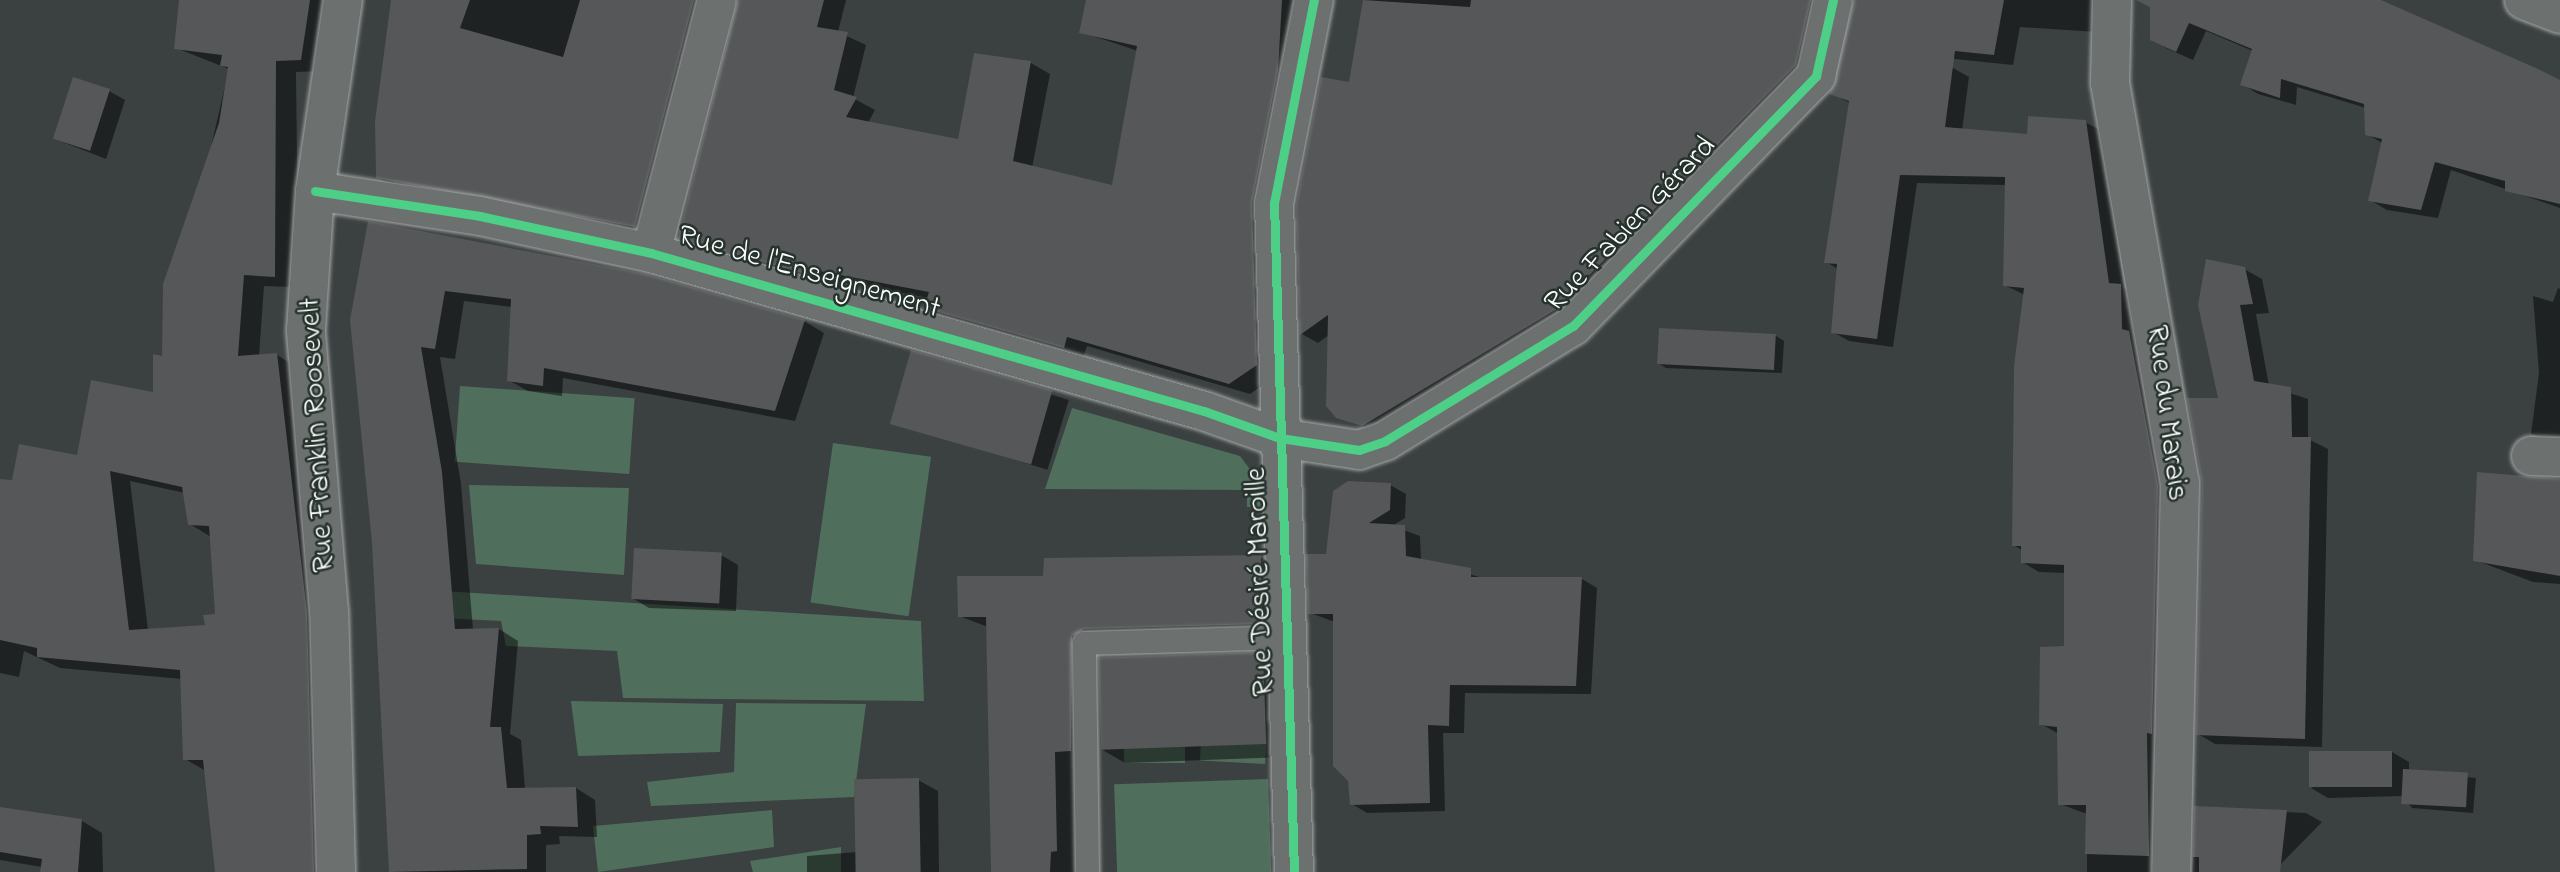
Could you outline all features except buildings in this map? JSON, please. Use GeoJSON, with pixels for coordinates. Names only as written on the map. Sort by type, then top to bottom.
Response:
{"type":"FeatureCollection","features":[{"type":"Feature","properties":{"kind":"street","name":"Rue Franklin Roosevelt"},"geometry":{"type":"LineString","coordinates":[[336,872],[329,612],[306,330],[315,191],[343,0]]}},
{"type":"Feature","properties":{"kind":"street"},"geometry":{"type":"LineString","coordinates":[[651,253],[717,0]]}},
{"type":"Feature","properties":{"kind":"street","name":"Rue Désiré Maroille"},"geometry":{"type":"LineString","coordinates":[[1294,872],[1274,203],[1314,0]]}},
{"type":"Feature","properties":{"kind":"street","name":"Rue Fabien Gérard"},"geometry":{"type":"LineString","coordinates":[[1280,439],[1359,450],[1385,441],[1573,326],[1816,76],[1833,0]]}},
{"type":"Feature","properties":{"kind":"street","name":"Rue du Marais"},"geometry":{"type":"LineString","coordinates":[[2112,0],[2110,83],[2180,483],[2171,872]]}},
{"type":"Feature","properties":{"kind":"street"},"geometry":{"type":"LineString","coordinates":[[2525,0],[2560,14]]}},
{"type":"Feature","properties":{"kind":"street","name":"Rue de l'Enseignement"},"geometry":{"type":"LineString","coordinates":[[315,191],[480,216],[651,253],[1204,411],[1280,439]]}},
{"type":"Feature","properties":{"kind":"lane"},"geometry":{"type":"LineString","coordinates":[[1087,872],[1084,643],[1287,637]]}},
{"type":"Feature","properties":{"kind":"green space"},"geometry":{"type":"Polygon","coordinates":[[[460,386],[635,398],[629,474],[455,462],[460,386]]]}},
{"type":"Feature","properties":{"kind":"green space"},"geometry":{"type":"Polygon","coordinates":[[[1072,408],[1240,456],[1258,480],[1261,507],[1247,507],[1247,490],[1045,489],[1072,408]]]}},
{"type":"Feature","properties":{"kind":"green space"},"geometry":{"type":"Polygon","coordinates":[[[833,443],[931,457],[909,616],[811,602],[833,443]]]}},
{"type":"Feature","properties":{"kind":"green space"},"geometry":{"type":"Polygon","coordinates":[[[469,485],[629,488],[624,575],[476,564],[469,485]]]}},
{"type":"Feature","properties":{"kind":"green space"},"geometry":{"type":"Polygon","coordinates":[[[395,588],[921,621],[924,701],[623,698],[617,651],[506,646],[501,621],[400,616],[395,588]]]}},
{"type":"Feature","properties":{"kind":"green space"},"geometry":{"type":"Polygon","coordinates":[[[571,701],[723,704],[720,752],[578,756],[571,701]]]}},
{"type":"Feature","properties":{"kind":"green space"},"geometry":{"type":"Polygon","coordinates":[[[736,703],[866,704],[854,797],[651,806],[647,782],[734,772],[736,703]]]}},
{"type":"Feature","properties":{"kind":"green space"},"geometry":{"type":"Polygon","coordinates":[[[1201,741],[1266,744],[1265,764],[1200,761],[1201,741]]]}},
{"type":"Feature","properties":{"kind":"green space"},"geometry":{"type":"Polygon","coordinates":[[[1124,747],[1185,747],[1185,763],[1124,763],[1124,747]]]}},
{"type":"Feature","properties":{"kind":"green space"},"geometry":{"type":"Polygon","coordinates":[[[1268,779],[1271,872],[1117,872],[1114,784],[1268,779]]]}},
{"type":"Feature","properties":{"kind":"green space"},"geometry":{"type":"Polygon","coordinates":[[[772,810],[774,847],[598,872],[593,826],[772,810]]]}},
{"type":"Feature","properties":{"kind":"green space"},"geometry":{"type":"Polygon","coordinates":[[[841,847],[841,872],[753,872],[750,861],[841,847]]]}},
{"type":"Feature","properties":{"kind":"cycle path"},"geometry":{"type":"LineString","coordinates":[[1294,872],[1274,203],[1314,0]]}},
{"type":"Feature","properties":{"kind":"cycle path"},"geometry":{"type":"LineString","coordinates":[[315,191],[480,216],[651,253],[1204,411],[1280,438],[1359,450],[1385,441],[1573,326],[1816,76],[1833,0]]}}]}
